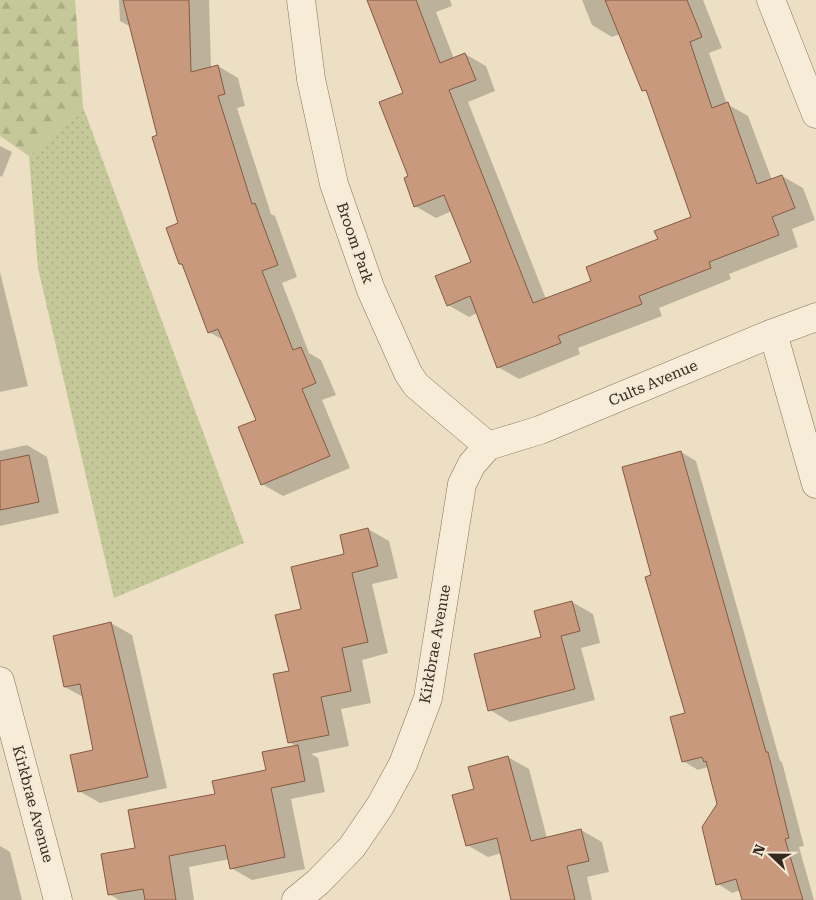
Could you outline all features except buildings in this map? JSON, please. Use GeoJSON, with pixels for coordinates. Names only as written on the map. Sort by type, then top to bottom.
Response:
{"type":"FeatureCollection","features":[{"type":"Feature","properties":{"kind":"street","name":"Broom Park"},"geometry":{"type":"LineString","coordinates":[[301,0],[311,79],[334,184],[371,290],[408,373],[416,386],[488,446]]}},
{"type":"Feature","properties":{"kind":"street"},"geometry":{"type":"LineString","coordinates":[[771,0],[816,114]]}},
{"type":"Feature","properties":{"kind":"street","name":"Cults Avenue"},"geometry":{"type":"LineString","coordinates":[[488,446],[540,430],[816,317]]}},
{"type":"Feature","properties":{"kind":"street"},"geometry":{"type":"LineString","coordinates":[[773,333],[816,484]]}},
{"type":"Feature","properties":{"kind":"street","name":"Kirkbrae Avenue"},"geometry":{"type":"LineString","coordinates":[[296,900],[318,882],[352,847],[380,806],[403,764],[428,698],[462,484],[472,464],[488,446]]}},
{"type":"Feature","properties":{"kind":"street","name":"Kirkbrae Avenue"},"geometry":{"type":"LineString","coordinates":[[0,681],[58,900]]}},
{"type":"Feature","properties":{"kind":"green space"},"geometry":{"type":"Polygon","coordinates":[[[0,0],[75,0],[83,107],[29,156],[0,136],[0,0]]]}},
{"type":"Feature","properties":{"kind":"green space"},"geometry":{"type":"Polygon","coordinates":[[[83,107],[244,543],[114,598],[38,268],[29,156],[83,107]]]}}]}
